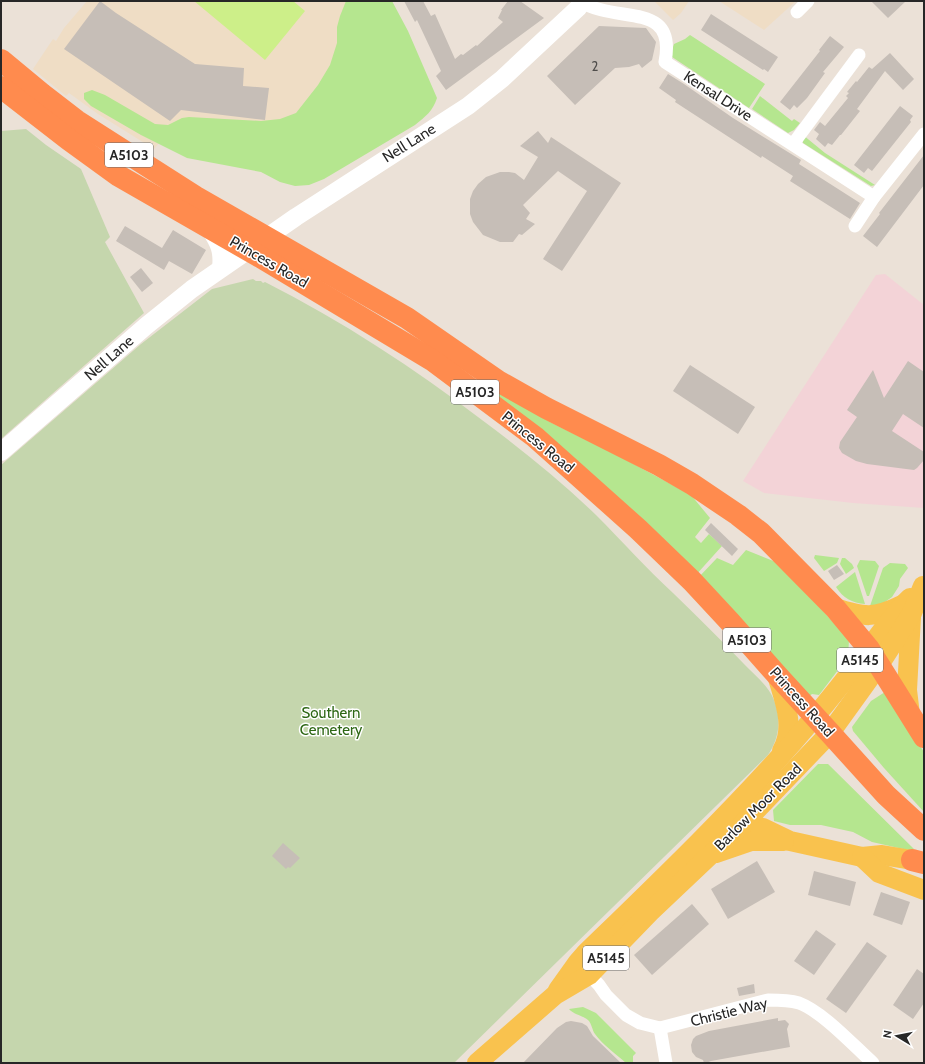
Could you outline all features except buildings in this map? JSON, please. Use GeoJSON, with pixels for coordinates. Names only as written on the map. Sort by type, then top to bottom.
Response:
{"type":"FeatureCollection","features":[{"type":"Feature","properties":{"kind":"highway","name":"Princess Road"},"geometry":{"type":"LineString","coordinates":[[1,60],[42,94],[106,141],[196,197],[257,244],[432,360],[535,437],[627,519],[682,571],[731,622],[886,795],[924,830]]}},
{"type":"Feature","properties":{"kind":"highway","name":"Princess Road"},"geometry":{"type":"LineString","coordinates":[[1,87],[37,116],[119,176],[210,229],[257,244],[407,318],[498,381],[553,412],[659,465],[692,484],[738,515],[761,533],[835,608],[874,657],[924,736]]}},
{"type":"Feature","properties":{"kind":"main road","name":"Barlow Moor Road"},"geometry":{"type":"LineString","coordinates":[[477,1063],[584,968],[650,912],[743,824],[830,733],[874,657],[924,586]]}},
{"type":"Feature","properties":{"kind":"main road"},"geometry":{"type":"LineString","coordinates":[[835,608],[862,616],[873,616],[892,610],[908,608]]}},
{"type":"Feature","properties":{"kind":"main road","name":"A5145"},"geometry":{"type":"LineString","coordinates":[[908,608],[907,690],[910,715]]}},
{"type":"Feature","properties":{"kind":"main road","name":"Barlow Moor Road"},"geometry":{"type":"LineString","coordinates":[[584,968],[815,717],[874,657]]}},
{"type":"Feature","properties":{"kind":"main road","name":"A5145"},"geometry":{"type":"LineString","coordinates":[[775,762],[784,748],[789,724],[787,709],[777,675]]}},
{"type":"Feature","properties":{"kind":"main road","name":"A5145"},"geometry":{"type":"LineString","coordinates":[[720,821],[763,828],[790,841],[862,858],[882,855],[918,862]]}},
{"type":"Feature","properties":{"kind":"main road","name":"A5145"},"geometry":{"type":"LineString","coordinates":[[710,855],[751,841],[790,841]]}},
{"type":"Feature","properties":{"kind":"main road","name":"A5145"},"geometry":{"type":"LineString","coordinates":[[862,858],[879,873],[924,890]]}},
{"type":"Feature","properties":{"kind":"street"},"geometry":{"type":"LineString","coordinates":[[797,12],[808,1]]}},
{"type":"Feature","properties":{"kind":"street","name":"Kensal Drive"},"geometry":{"type":"LineString","coordinates":[[582,2],[606,11],[642,14],[653,18],[663,28],[667,38],[665,62],[874,197]]}},
{"type":"Feature","properties":{"kind":"street","name":"Nell Lane"},"geometry":{"type":"LineString","coordinates":[[1,452],[192,288],[473,102],[520,64],[582,2]]}},
{"type":"Feature","properties":{"kind":"street"},"geometry":{"type":"LineString","coordinates":[[793,144],[859,55]]}},
{"type":"Feature","properties":{"kind":"street"},"geometry":{"type":"LineString","coordinates":[[856,226],[874,197],[924,134]]}},
{"type":"Feature","properties":{"kind":"street"},"geometry":{"type":"LineString","coordinates":[[210,229],[219,244],[222,260],[221,268]]}},
{"type":"Feature","properties":{"kind":"street"},"geometry":{"type":"LineString","coordinates":[[584,968],[606,995],[626,1015],[640,1023],[660,1028],[666,1063]]}},
{"type":"Feature","properties":{"kind":"street","name":"Christie Way"},"geometry":{"type":"LineString","coordinates":[[660,1028],[768,1000],[797,1002],[816,1011],[873,1063]]}},
{"type":"Feature","properties":{"kind":"shaded area"},"geometry":{"type":"Polygon","coordinates":[[[87,1],[375,1],[299,114],[284,120],[174,126],[154,149],[98,114],[69,93],[66,96],[33,69],[53,39],[56,41],[64,28],[87,1]]]}},
{"type":"Feature","properties":{"kind":"shaded area"},"geometry":{"type":"Polygon","coordinates":[[[654,1],[689,1],[681,13],[673,20],[654,1]]]}},
{"type":"Feature","properties":{"kind":"shaded area"},"geometry":{"type":"Polygon","coordinates":[[[719,1],[796,1],[764,30],[719,1]]]}},
{"type":"Feature","properties":{"kind":"shaded area"},"geometry":{"type":"Polygon","coordinates":[[[885,274],[924,305],[924,508],[853,503],[764,493],[743,481],[876,275],[885,274]]]}},
{"type":"Feature","properties":{"kind":"green space"},"geometry":{"type":"Polygon","coordinates":[[[194,1],[293,1],[305,11],[265,60],[194,1]]]}},
{"type":"Feature","properties":{"kind":"green space"},"geometry":{"type":"Polygon","coordinates":[[[346,1],[392,1],[408,31],[437,98],[431,110],[415,125],[324,179],[309,185],[295,186],[280,182],[261,172],[187,158],[141,135],[91,106],[84,99],[84,93],[92,90],[105,95],[155,124],[168,125],[182,118],[189,117],[261,121],[280,119],[296,113],[318,85],[330,65],[337,43],[337,27],[346,1]]]}},
{"type":"Feature","properties":{"kind":"green space"},"geometry":{"type":"Polygon","coordinates":[[[690,35],[765,84],[749,108],[672,57],[674,44],[690,35]]]}},
{"type":"Feature","properties":{"kind":"green space"},"geometry":{"type":"Polygon","coordinates":[[[760,96],[792,121],[794,119],[800,123],[794,130],[788,133],[752,109],[760,96]]]}},
{"type":"Feature","properties":{"kind":"green space"},"geometry":{"type":"Polygon","coordinates":[[[26,129],[81,169],[110,237],[105,242],[144,313],[1,439],[1,131],[26,129]]]}},
{"type":"Feature","properties":{"kind":"green space"},"geometry":{"type":"Polygon","coordinates":[[[803,135],[825,153],[875,185],[871,186],[803,143],[803,135]]]}},
{"type":"Feature","properties":{"kind":"green space","name":"Southern Cemetery"},"geometry":{"type":"Polygon","coordinates":[[[253,279],[263,283],[265,282],[294,297],[350,329],[404,364],[497,431],[569,490],[709,628],[765,686],[772,695],[778,714],[779,722],[777,736],[768,755],[454,1063],[1,1063],[1,465],[141,344],[212,289],[253,279]]]}},
{"type":"Feature","properties":{"kind":"green space"},"geometry":{"type":"Polygon","coordinates":[[[488,386],[550,422],[617,455],[691,495],[710,518],[695,537],[701,543],[709,534],[722,546],[695,576],[485,392],[488,386]]]}},
{"type":"Feature","properties":{"kind":"green space"},"geometry":{"type":"Polygon","coordinates":[[[746,550],[781,564],[849,640],[848,657],[819,695],[812,694],[808,697],[697,579],[717,558],[733,565],[746,550]]]}},
{"type":"Feature","properties":{"kind":"green space"},"geometry":{"type":"Polygon","coordinates":[[[815,555],[839,558],[837,563],[824,571],[814,558],[815,555]]]}},
{"type":"Feature","properties":{"kind":"green space"},"geometry":{"type":"Polygon","coordinates":[[[842,558],[845,558],[854,568],[846,574],[840,564],[842,558]]]}},
{"type":"Feature","properties":{"kind":"green space"},"geometry":{"type":"Polygon","coordinates":[[[860,560],[875,561],[879,566],[869,596],[867,596],[857,566],[860,560]]]}},
{"type":"Feature","properties":{"kind":"green space"},"geometry":{"type":"Polygon","coordinates":[[[890,563],[905,564],[908,568],[900,579],[899,586],[892,597],[882,604],[870,606],[883,568],[890,563]]]}},
{"type":"Feature","properties":{"kind":"green space"},"geometry":{"type":"Polygon","coordinates":[[[855,572],[865,604],[848,599],[836,587],[855,572]]]}},
{"type":"Feature","properties":{"kind":"green space"},"geometry":{"type":"Polygon","coordinates":[[[885,692],[924,752],[924,812],[853,731],[852,727],[871,701],[885,692]]]}},
{"type":"Feature","properties":{"kind":"green space"},"geometry":{"type":"Polygon","coordinates":[[[818,764],[828,764],[914,849],[912,851],[872,842],[853,832],[821,825],[790,825],[774,821],[773,810],[818,764]]]}},
{"type":"Feature","properties":{"kind":"green space"},"geometry":{"type":"Polygon","coordinates":[[[583,1007],[596,1013],[636,1053],[633,1056],[633,1063],[626,1063],[614,1053],[598,1038],[588,1020],[573,1013],[569,1009],[583,1007]]]}}]}
